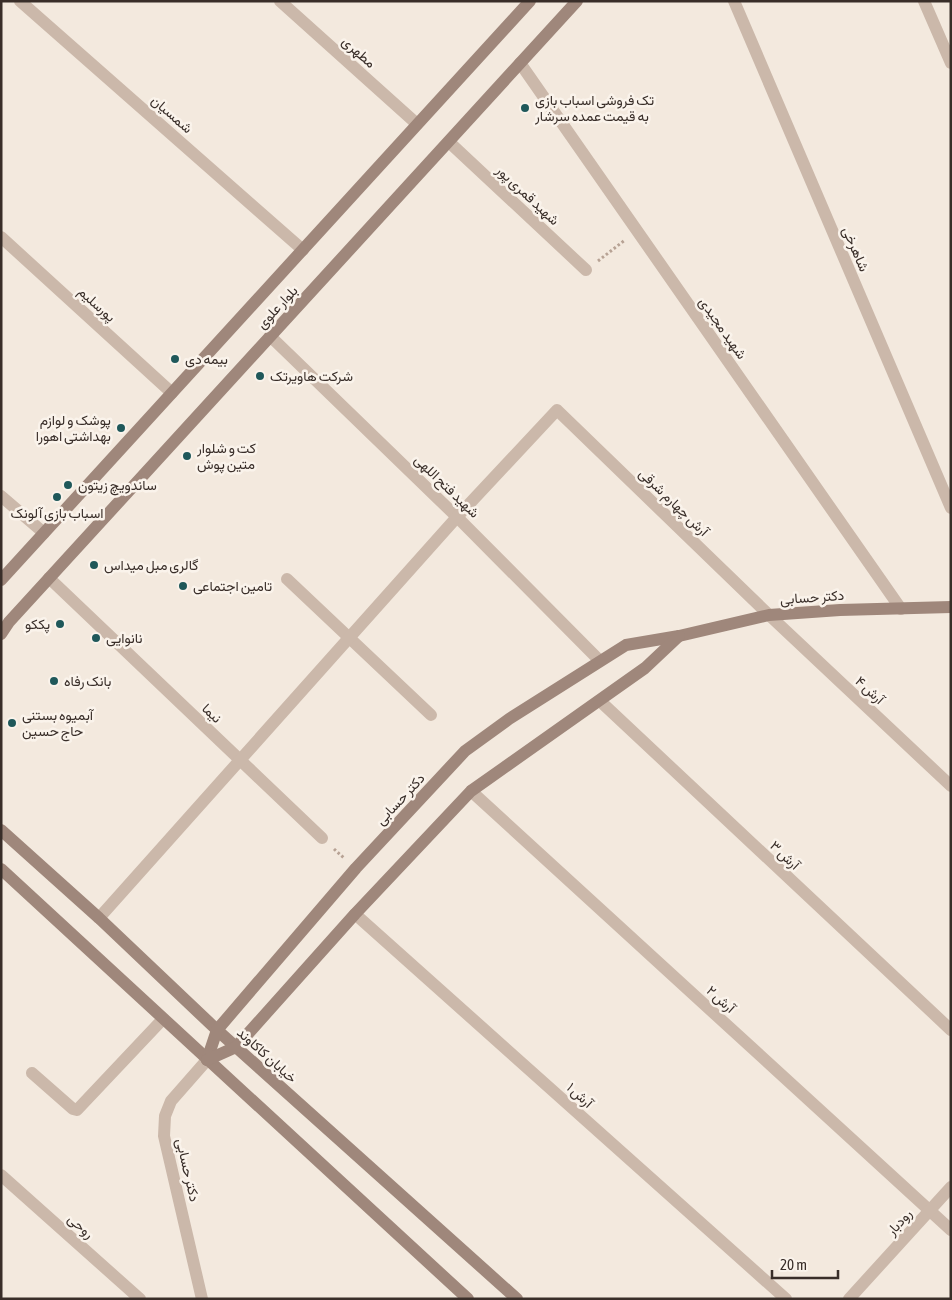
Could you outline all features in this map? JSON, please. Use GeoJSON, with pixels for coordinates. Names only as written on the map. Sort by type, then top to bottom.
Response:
{"type":"FeatureCollection","features":[{"type":"Feature","properties":{"kind":"main road","name":"بلوار علوی"},"geometry":{"type":"LineString","coordinates":[[1,580],[530,1]]}},
{"type":"Feature","properties":{"kind":"main road","name":"بلوار علوی"},"geometry":{"type":"LineString","coordinates":[[1,634],[9,622],[49,578],[577,1]]}},
{"type":"Feature","properties":{"kind":"main road","name":"دکتر حسابی"},"geometry":{"type":"LineString","coordinates":[[207,1060],[217,1030],[356,868],[465,751],[509,719],[599,660],[626,645],[678,636],[769,616],[840,610],[901,610],[951,607]]}},
{"type":"Feature","properties":{"kind":"main road","name":"دکتر حسابی"},"geometry":{"type":"LineString","coordinates":[[207,1060],[236,1047],[355,914],[471,791],[645,668],[678,636]]}},
{"type":"Feature","properties":{"kind":"main road","name":"خیابان کاکاوند"},"geometry":{"type":"LineString","coordinates":[[1,830],[99,918],[217,1030],[516,1299]]}},
{"type":"Feature","properties":{"kind":"main road"},"geometry":{"type":"LineString","coordinates":[[1,869],[468,1299]]}},
{"type":"Feature","properties":{"kind":"street","name":"شمسیان"},"geometry":{"type":"LineString","coordinates":[[20,1],[303,250]]}},
{"type":"Feature","properties":{"kind":"street","name":"مطهری"},"geometry":{"type":"LineString","coordinates":[[280,1],[417,124]]}},
{"type":"Feature","properties":{"kind":"street","name":"شاهرخی"},"geometry":{"type":"LineString","coordinates":[[734,1],[951,508]]}},
{"type":"Feature","properties":{"kind":"street"},"geometry":{"type":"LineString","coordinates":[[924,1],[951,63]]}},
{"type":"Feature","properties":{"kind":"street","name":"شهید مجیدی"},"geometry":{"type":"LineString","coordinates":[[520,63],[901,610]]}},
{"type":"Feature","properties":{"kind":"street","name":"شهید قمری پور"},"geometry":{"type":"LineString","coordinates":[[449,142],[586,270]]}},
{"type":"Feature","properties":{"kind":"street","name":"پورسلیم"},"geometry":{"type":"LineString","coordinates":[[1,237],[172,393]]}},
{"type":"Feature","properties":{"kind":"street","name":"شهید فتح اللهی"},"geometry":{"type":"LineString","coordinates":[[270,336],[457,517],[599,660]]}},
{"type":"Feature","properties":{"kind":"street","name":"آرش چهارم شرقی"},"geometry":{"type":"LineString","coordinates":[[457,517],[557,410],[769,616]]}},
{"type":"Feature","properties":{"kind":"street"},"geometry":{"type":"LineString","coordinates":[[1,496],[44,533]]}},
{"type":"Feature","properties":{"kind":"street"},"geometry":{"type":"LineString","coordinates":[[99,918],[457,517]]}},
{"type":"Feature","properties":{"kind":"street","name":"نیما"},"geometry":{"type":"LineString","coordinates":[[49,578],[322,838]]}},
{"type":"Feature","properties":{"kind":"street"},"geometry":{"type":"LineString","coordinates":[[287,579],[431,715]]}},
{"type":"Feature","properties":{"kind":"street","name":"آرش ۴"},"geometry":{"type":"LineString","coordinates":[[769,616],[951,786]]}},
{"type":"Feature","properties":{"kind":"street","name":"آرش ۳"},"geometry":{"type":"LineString","coordinates":[[600,701],[951,1030]]}},
{"type":"Feature","properties":{"kind":"street","name":"آرش ۲"},"geometry":{"type":"LineString","coordinates":[[471,791],[951,1230]]}},
{"type":"Feature","properties":{"kind":"street","name":"آرش ۱"},"geometry":{"type":"LineString","coordinates":[[355,914],[786,1299]]}},
{"type":"Feature","properties":{"kind":"street"},"geometry":{"type":"LineString","coordinates":[[32,1073],[74,1110],[77,1110],[163,1019]]}},
{"type":"Feature","properties":{"kind":"street","name":"دکتر حسابی"},"geometry":{"type":"LineString","coordinates":[[202,1299],[164,1136],[165,1116],[171,1101],[207,1060]]}},
{"type":"Feature","properties":{"kind":"street","name":"روحی"},"geometry":{"type":"LineString","coordinates":[[1,1175],[140,1299]]}},
{"type":"Feature","properties":{"kind":"street","name":"رودبار"},"geometry":{"type":"LineString","coordinates":[[849,1299],[951,1187]]}},
{"type":"Feature","properties":{"kind":"path"},"geometry":{"type":"LineString","coordinates":[[586,270],[637,230]]}},
{"type":"Feature","properties":{"kind":"path"},"geometry":{"type":"LineString","coordinates":[[322,838],[356,868]]}},
{"type":"Feature","properties":{"kind":"place","name":"تک فروشی اسباب بازی به قیمت عمده سرشار"},"geometry":{"type":"Point","coordinates":[525,108]}},
{"type":"Feature","properties":{"kind":"place","name":"بیمه دی"},"geometry":{"type":"Point","coordinates":[175,359]}},
{"type":"Feature","properties":{"kind":"place","name":"شرکت هاویرتک"},"geometry":{"type":"Point","coordinates":[260,376]}},
{"type":"Feature","properties":{"kind":"place","name":"پوشک و لوازم بهداشتی اهورا"},"geometry":{"type":"Point","coordinates":[121,428]}},
{"type":"Feature","properties":{"kind":"place","name":"کت و شلوار متین پوش"},"geometry":{"type":"Point","coordinates":[187,456]}},
{"type":"Feature","properties":{"kind":"place","name":"ساندویچ زیتون"},"geometry":{"type":"Point","coordinates":[68,485]}},
{"type":"Feature","properties":{"kind":"place","name":"اسباب بازی آلونک"},"geometry":{"type":"Point","coordinates":[57,497]}},
{"type":"Feature","properties":{"kind":"place","name":"گالری مبل میداس"},"geometry":{"type":"Point","coordinates":[94,565]}},
{"type":"Feature","properties":{"kind":"place","name":"تامین اجتماعی"},"geometry":{"type":"Point","coordinates":[183,586]}},
{"type":"Feature","properties":{"kind":"place","name":"پککو"},"geometry":{"type":"Point","coordinates":[60,624]}},
{"type":"Feature","properties":{"kind":"place","name":"نانوایی"},"geometry":{"type":"Point","coordinates":[96,638]}},
{"type":"Feature","properties":{"kind":"place","name":"بانک رفاه"},"geometry":{"type":"Point","coordinates":[54,681]}},
{"type":"Feature","properties":{"kind":"place","name":"آبمیوه بستنی حاج حسین"},"geometry":{"type":"Point","coordinates":[12,723]}}]}
